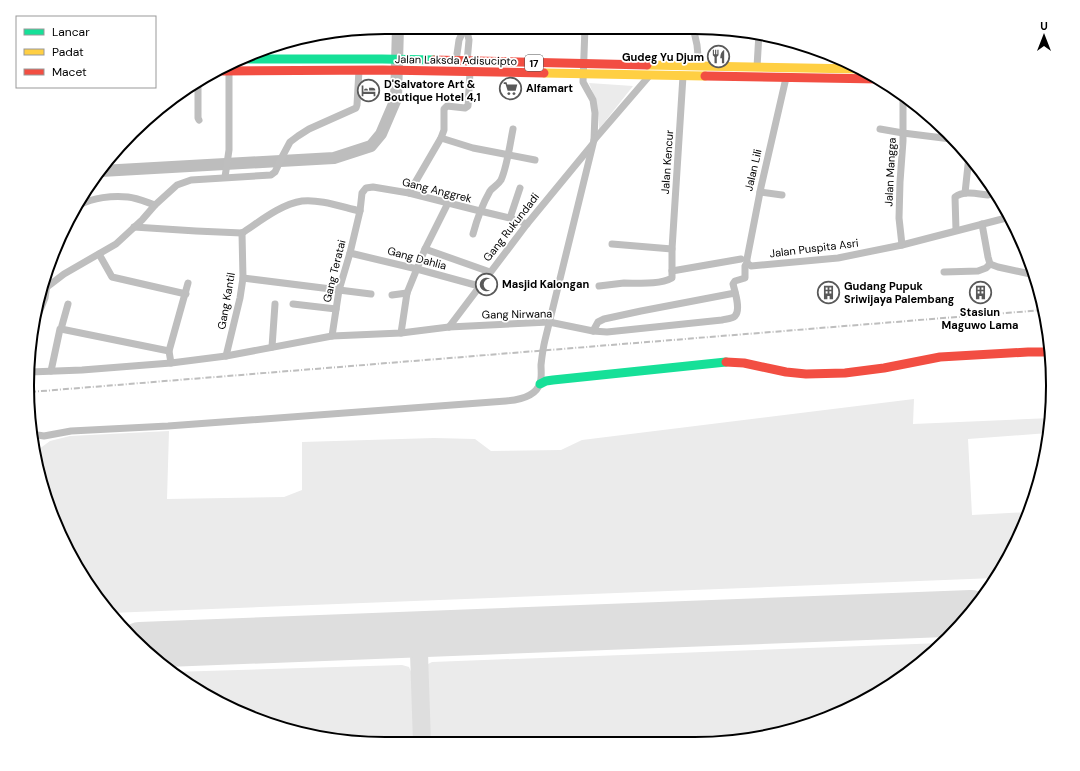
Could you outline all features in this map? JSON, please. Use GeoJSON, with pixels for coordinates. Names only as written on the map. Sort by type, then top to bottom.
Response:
{"type":"FeatureCollection","features":[{"type":"Feature","properties":{"kind":"main road","name":"Jalan Laksda Adisucipto"},"geometry":{"type":"LineString","coordinates":[[256,59],[382,59],[758,67],[804,67],[830,62]]}},
{"type":"Feature","properties":{"kind":"main road"},"geometry":{"type":"LineString","coordinates":[[804,67],[819,62],[830,62],[832,78]]}},
{"type":"Feature","properties":{"kind":"main road"},"geometry":{"type":"LineString","coordinates":[[843,79],[844,67]]}},
{"type":"Feature","properties":{"kind":"main road","name":"Jalan Laksda Adisucipto"},"geometry":{"type":"LineString","coordinates":[[228,71],[383,70],[832,78]]}},
{"type":"Feature","properties":{"kind":"main road","name":"17"},"geometry":{"type":"LineString","coordinates":[[832,78],[866,79]]}},
{"type":"Feature","properties":{"kind":"main road"},"geometry":{"type":"LineString","coordinates":[[540,384],[553,380],[715,363],[744,363],[786,372],[824,374],[867,371],[947,356],[1044,352]]}},
{"type":"Feature","properties":{"kind":"street"},"geometry":{"type":"LineString","coordinates":[[456,61],[459,40],[462,34]]}},
{"type":"Feature","properties":{"kind":"street"},"geometry":{"type":"LineString","coordinates":[[467,34],[469,40],[467,62]]}},
{"type":"Feature","properties":{"kind":"street"},"geometry":{"type":"LineString","coordinates":[[38,435],[44,436],[71,431],[168,426],[506,401],[517,400],[533,393],[540,384],[543,351],[549,322],[594,142],[595,113],[593,100],[583,82],[585,34]]}},
{"type":"Feature","properties":{"kind":"street"},"geometry":{"type":"LineString","coordinates":[[695,34],[699,66]]}},
{"type":"Feature","properties":{"kind":"street"},"geometry":{"type":"LineString","coordinates":[[758,67],[759,40]]}},
{"type":"Feature","properties":{"kind":"street"},"geometry":{"type":"LineString","coordinates":[[650,65],[650,75]]}},
{"type":"Feature","properties":{"kind":"street"},"geometry":{"type":"LineString","coordinates":[[49,284],[64,274],[116,244],[177,185],[191,180],[271,175],[275,172],[290,142],[309,129],[356,108],[359,70]]}},
{"type":"Feature","properties":{"kind":"street"},"geometry":{"type":"LineString","coordinates":[[225,177],[229,150],[226,72]]}},
{"type":"Feature","properties":{"kind":"street"},"geometry":{"type":"LineString","coordinates":[[410,193],[441,138],[444,130],[445,107],[465,108],[468,106],[470,72]]}},
{"type":"Feature","properties":{"kind":"street","name":"Gang Rukundadi"},"geometry":{"type":"LineString","coordinates":[[449,327],[526,224],[650,75]]}},
{"type":"Feature","properties":{"kind":"street","name":"Jalan Kencur"},"geometry":{"type":"LineString","coordinates":[[672,271],[672,249],[683,76]]}},
{"type":"Feature","properties":{"kind":"street","name":"Jalan Lili"},"geometry":{"type":"LineString","coordinates":[[746,263],[760,192],[786,78]]}},
{"type":"Feature","properties":{"kind":"street"},"geometry":{"type":"LineString","coordinates":[[198,88],[199,120]]}},
{"type":"Feature","properties":{"kind":"street","name":"Jalan Mangga"},"geometry":{"type":"LineString","coordinates":[[902,245],[899,218],[903,103]]}},
{"type":"Feature","properties":{"kind":"street"},"geometry":{"type":"LineString","coordinates":[[473,234],[480,211],[490,192],[500,182],[508,155],[513,129]]}},
{"type":"Feature","properties":{"kind":"street"},"geometry":{"type":"LineString","coordinates":[[880,129],[944,138]]}},
{"type":"Feature","properties":{"kind":"street"},"geometry":{"type":"LineString","coordinates":[[441,138],[473,148],[535,160]]}},
{"type":"Feature","properties":{"kind":"street"},"geometry":{"type":"LineString","coordinates":[[964,193],[968,165]]}},
{"type":"Feature","properties":{"kind":"street","name":"Gang Anggrek"},"geometry":{"type":"LineString","coordinates":[[360,211],[362,193],[366,188],[373,187],[410,193],[510,218],[526,224]]}},
{"type":"Feature","properties":{"kind":"street"},"geometry":{"type":"LineString","coordinates":[[510,218],[520,188]]}},
{"type":"Feature","properties":{"kind":"street"},"geometry":{"type":"LineString","coordinates":[[760,192],[782,195]]}},
{"type":"Feature","properties":{"kind":"street"},"geometry":{"type":"LineString","coordinates":[[956,230],[955,197],[964,193],[988,195]]}},
{"type":"Feature","properties":{"kind":"street"},"geometry":{"type":"LineString","coordinates":[[86,202],[109,197],[128,197],[143,200],[155,206]]}},
{"type":"Feature","properties":{"kind":"street"},"geometry":{"type":"LineString","coordinates":[[134,227],[196,232],[242,233],[273,212],[301,201],[314,201],[360,211]]}},
{"type":"Feature","properties":{"kind":"street"},"geometry":{"type":"LineString","coordinates":[[401,333],[407,293],[425,249],[448,203]]}},
{"type":"Feature","properties":{"kind":"street","name":"Gang Teratai"},"geometry":{"type":"LineString","coordinates":[[332,336],[339,290],[360,211]]}},
{"type":"Feature","properties":{"kind":"street"},"geometry":{"type":"LineString","coordinates":[[902,245],[1004,219]]}},
{"type":"Feature","properties":{"kind":"street"},"geometry":{"type":"LineString","coordinates":[[982,224],[990,264]]}},
{"type":"Feature","properties":{"kind":"street","name":"Gang Kantil"},"geometry":{"type":"LineString","coordinates":[[226,356],[240,298],[243,278],[242,233]]}},
{"type":"Feature","properties":{"kind":"street"},"geometry":{"type":"LineString","coordinates":[[612,244],[672,249]]}},
{"type":"Feature","properties":{"kind":"street","name":"Jalan Puspita Asri"},"geometry":{"type":"LineString","coordinates":[[672,271],[746,263],[838,258],[902,245]]}},
{"type":"Feature","properties":{"kind":"street"},"geometry":{"type":"LineString","coordinates":[[425,249],[490,272]]}},
{"type":"Feature","properties":{"kind":"street","name":"Gang Dahlia"},"geometry":{"type":"LineString","coordinates":[[350,253],[479,286]]}},
{"type":"Feature","properties":{"kind":"street"},"geometry":{"type":"LineString","coordinates":[[99,254],[112,277],[186,294]]}},
{"type":"Feature","properties":{"kind":"street"},"geometry":{"type":"LineString","coordinates":[[593,332],[598,322],[604,319],[735,293],[734,282],[745,278],[746,263]]}},
{"type":"Feature","properties":{"kind":"street"},"geometry":{"type":"LineString","coordinates":[[944,272],[978,271],[986,268],[990,264]]}},
{"type":"Feature","properties":{"kind":"street"},"geometry":{"type":"LineString","coordinates":[[990,264],[1027,273]]}},
{"type":"Feature","properties":{"kind":"street"},"geometry":{"type":"LineString","coordinates":[[599,286],[667,281],[672,278],[672,271]]}},
{"type":"Feature","properties":{"kind":"street"},"geometry":{"type":"LineString","coordinates":[[243,278],[371,294]]}},
{"type":"Feature","properties":{"kind":"street"},"geometry":{"type":"LineString","coordinates":[[171,363],[170,351],[188,283]]}},
{"type":"Feature","properties":{"kind":"street"},"geometry":{"type":"LineString","coordinates":[[392,295],[407,293]]}},
{"type":"Feature","properties":{"kind":"street","name":"Gang Nirwana"},"geometry":{"type":"LineString","coordinates":[[35,372],[82,370],[171,363],[226,356],[332,336],[401,333],[449,327],[549,322],[593,332],[636,330],[727,319],[735,315],[737,312],[738,307],[735,293]]}},
{"type":"Feature","properties":{"kind":"street"},"geometry":{"type":"LineString","coordinates":[[51,371],[60,329],[68,304]]}},
{"type":"Feature","properties":{"kind":"street"},"geometry":{"type":"LineString","coordinates":[[272,347],[275,304]]}},
{"type":"Feature","properties":{"kind":"street"},"geometry":{"type":"LineString","coordinates":[[293,304],[336,309]]}},
{"type":"Feature","properties":{"kind":"street"},"geometry":{"type":"LineString","coordinates":[[61,329],[170,351]]}},
{"type":"Feature","properties":{"kind":"shaded area"},"geometry":{"type":"Polygon","coordinates":[[[589,83],[633,86],[599,129],[597,105],[589,83]]]}},
{"type":"Feature","properties":{"kind":"shaded area"},"geometry":{"type":"Polygon","coordinates":[[[914,399],[913,424],[1044,418],[1043,433],[968,439],[972,515],[1022,512],[1010,541],[989,578],[118,613],[93,581],[70,541],[53,498],[46,476],[40,448],[50,441],[70,436],[169,431],[167,499],[284,497],[302,490],[302,442],[434,438],[475,439],[491,451],[561,450],[582,440],[914,399]]]}},
{"type":"Feature","properties":{"kind":"shaded area"},"geometry":{"type":"Polygon","coordinates":[[[933,643],[890,678],[850,701],[829,710],[785,725],[763,730],[740,734],[694,737],[427,737],[425,668],[432,662],[933,643]]]}},
{"type":"Feature","properties":{"kind":"shaded area"},"geometry":{"type":"Polygon","coordinates":[[[402,665],[409,667],[413,676],[415,737],[340,734],[295,725],[230,701],[182,672],[402,665]]]}},
{"type":"Feature","properties":{"kind":"waterway"},"geometry":{"type":"LineString","coordinates":[[108,171],[334,158],[371,146],[381,134],[396,99],[398,34]]}},
{"type":"Feature","properties":{"kind":"taxiway"},"geometry":{"type":"LineString","coordinates":[[422,737],[419,653],[422,643],[432,634]]}},
{"type":"Feature","properties":{"kind":"taxiway"},"geometry":{"type":"LineString","coordinates":[[400,635],[411,642],[419,653]]}},
{"type":"Feature","properties":{"kind":"runway"},"geometry":{"type":"LineString","coordinates":[[148,645],[962,613]]}},
{"type":"Feature","properties":{"kind":"railway"},"geometry":{"type":"LineString","coordinates":[[34,392],[1038,310]]}},
{"type":"Feature","properties":{"kind":"traffic: fast"},"geometry":{"type":"LineString","coordinates":[[256,59],[434,60]]}},
{"type":"Feature","properties":{"kind":"traffic: fast"},"geometry":{"type":"LineString","coordinates":[[540,384],[553,380],[726,362]]}},
{"type":"Feature","properties":{"kind":"traffic: slow"},"geometry":{"type":"LineString","coordinates":[[647,65],[847,69]]}},
{"type":"Feature","properties":{"kind":"traffic: slow"},"geometry":{"type":"LineString","coordinates":[[544,73],[705,76]]}},
{"type":"Feature","properties":{"kind":"traffic: jam"},"geometry":{"type":"LineString","coordinates":[[434,60],[647,65]]}},
{"type":"Feature","properties":{"kind":"traffic: jam"},"geometry":{"type":"LineString","coordinates":[[228,71],[383,70],[544,73]]}},
{"type":"Feature","properties":{"kind":"traffic: jam"},"geometry":{"type":"LineString","coordinates":[[705,76],[866,79]]}},
{"type":"Feature","properties":{"kind":"traffic: jam"},"geometry":{"type":"LineString","coordinates":[[726,362],[744,363],[786,372],[806,374],[845,373],[884,368],[940,357],[1044,352]]}},
{"type":"Feature","properties":{"kind":"place","name":"Gudeg Yu Djum"},"geometry":{"type":"Point","coordinates":[719,57]}},
{"type":"Feature","properties":{"kind":"place","name":"Alfamart"},"geometry":{"type":"Point","coordinates":[511,88]}},
{"type":"Feature","properties":{"kind":"place","name":"D'Salvatore Art & Boutique Hotel 4,1"},"geometry":{"type":"Point","coordinates":[368,90]}},
{"type":"Feature","properties":{"kind":"place","name":"Masjid Kalongan"},"geometry":{"type":"Point","coordinates":[486,284]}},
{"type":"Feature","properties":{"kind":"place","name":"Gudang Pupuk Sriwijaya Palembang"},"geometry":{"type":"Point","coordinates":[829,292]}},
{"type":"Feature","properties":{"kind":"place","name":"Stasiun Maguwo Lama"},"geometry":{"type":"Point","coordinates":[980,292]}}]}
